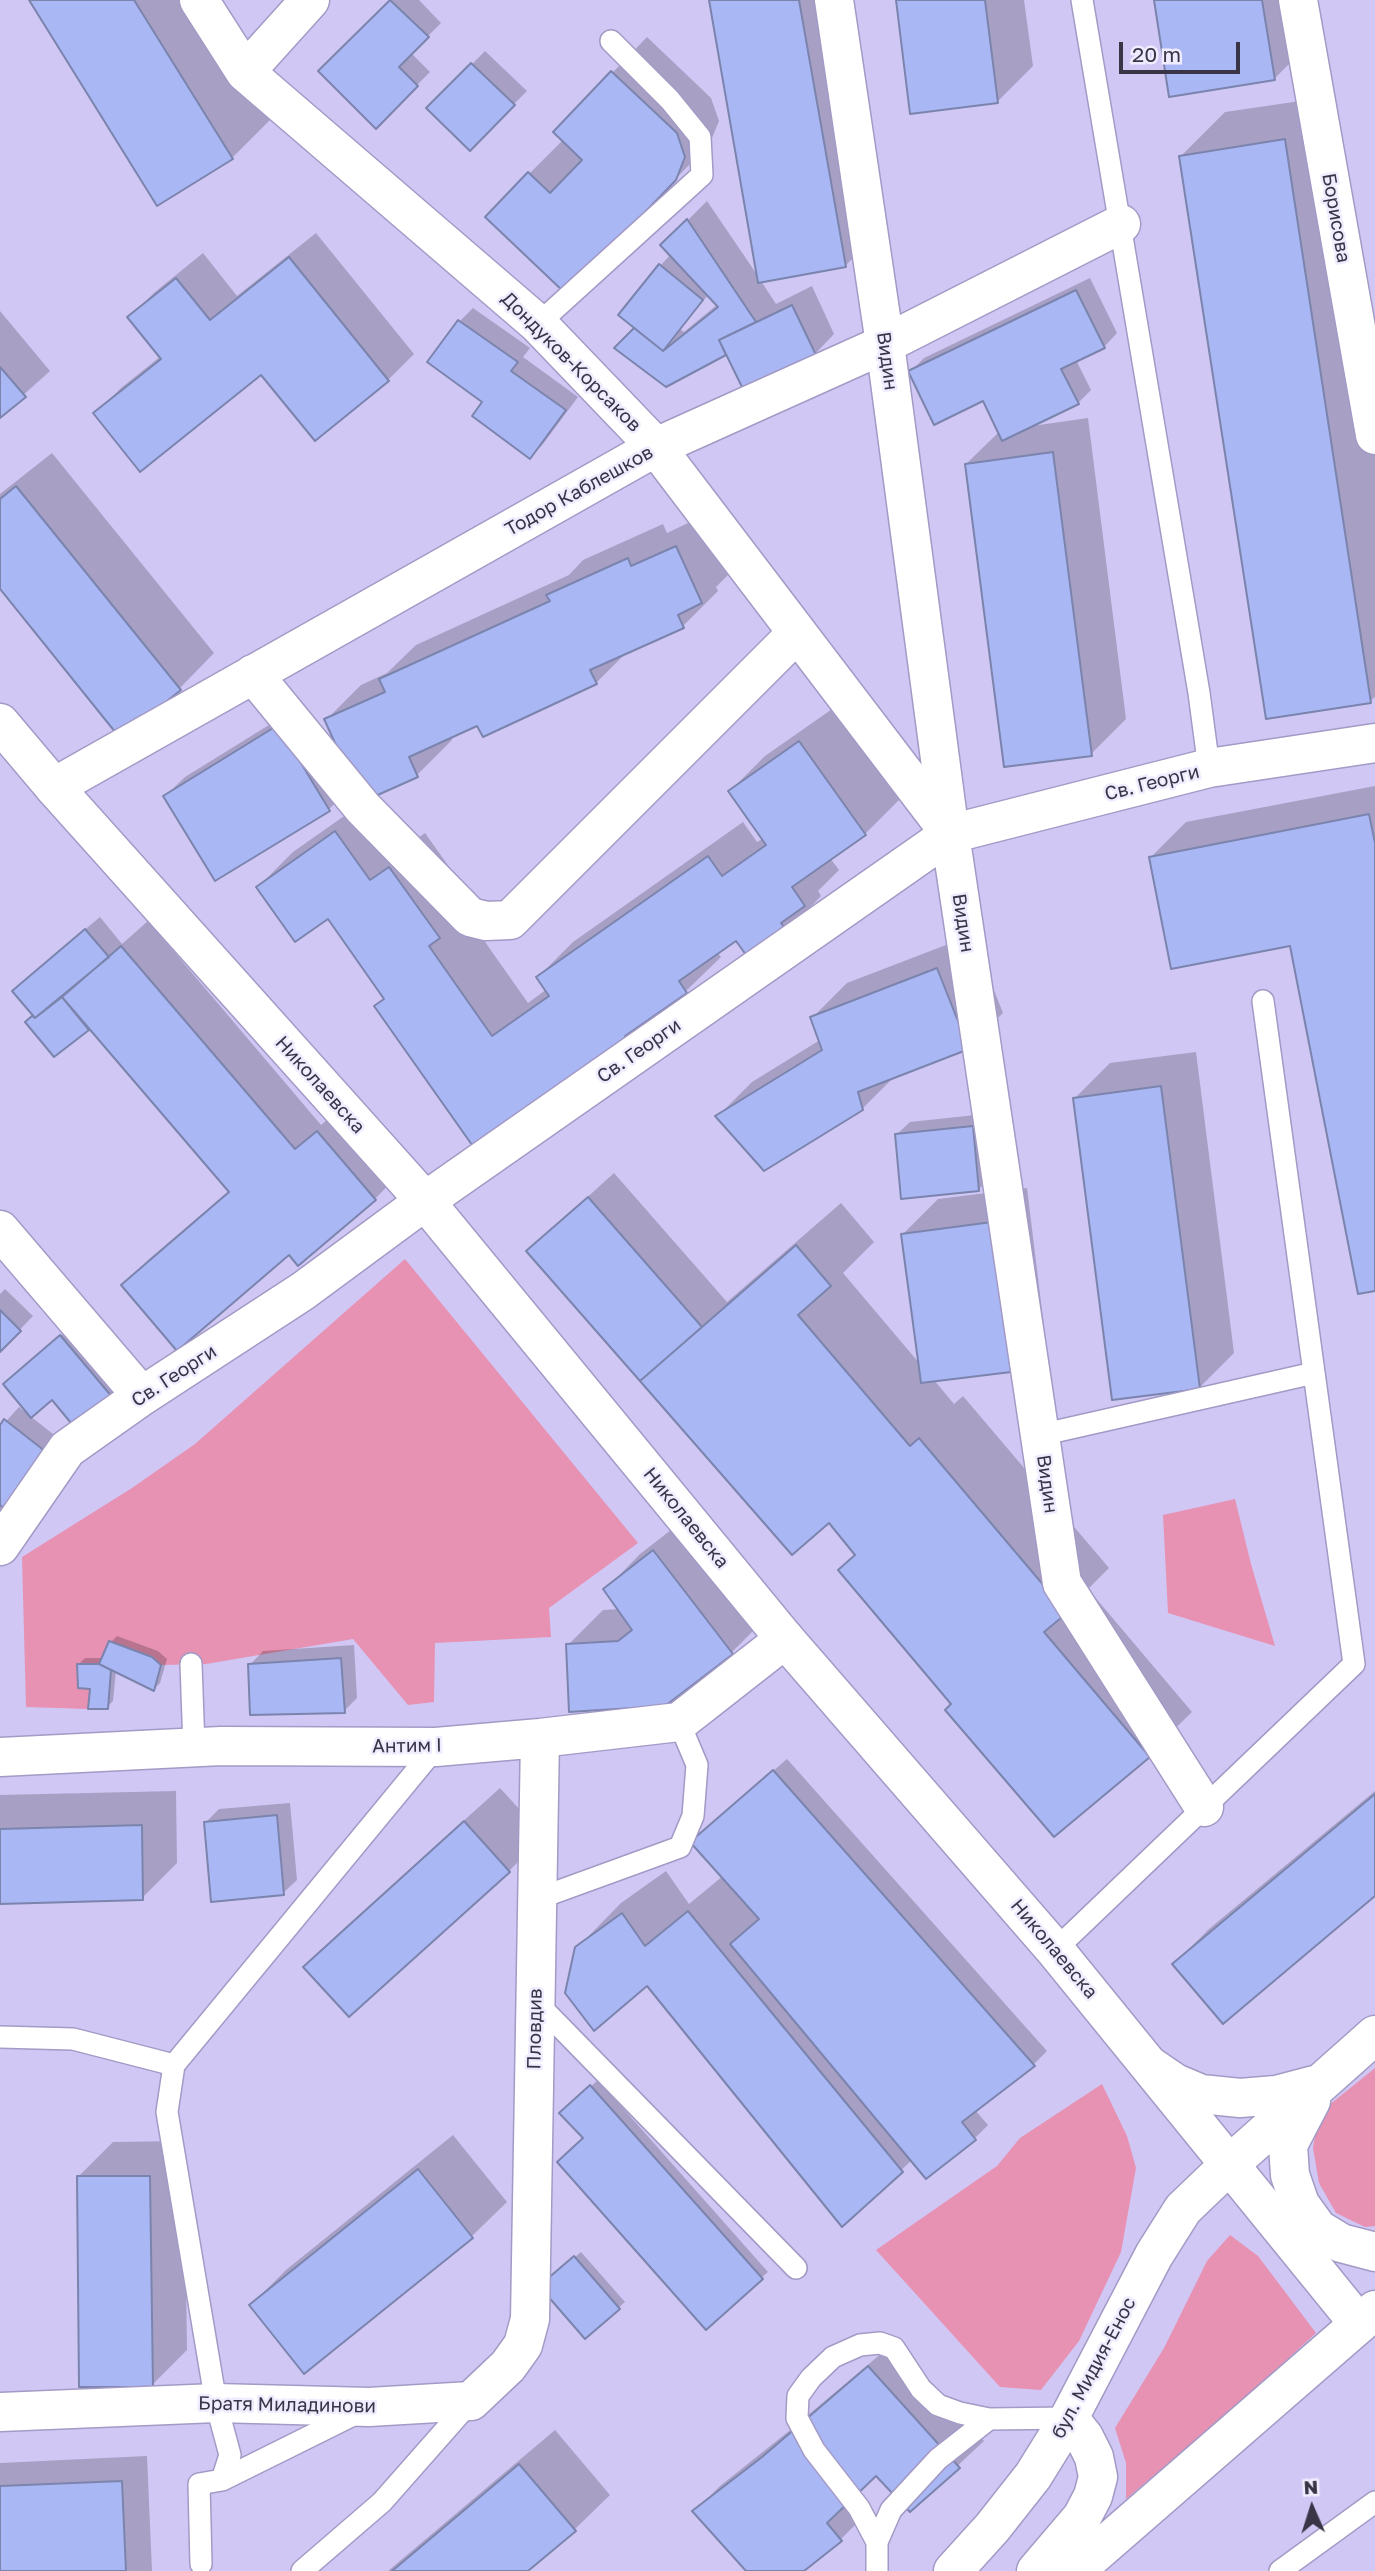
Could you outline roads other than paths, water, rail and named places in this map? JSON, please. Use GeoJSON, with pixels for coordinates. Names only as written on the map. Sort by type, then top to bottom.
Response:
{"type":"FeatureCollection","features":[{"type":"Feature","properties":{"kind":"street","name":"Дондуков-Корсаков"},"geometry":{"type":"LineString","coordinates":[[199,0],[245,72],[538,324],[656,447],[950,834]]}},
{"type":"Feature","properties":{"kind":"street"},"geometry":{"type":"LineString","coordinates":[[245,72],[310,0]]}},
{"type":"Feature","properties":{"kind":"street","name":"Видин"},"geometry":{"type":"LineString","coordinates":[[834,0],[885,344],[950,834],[1062,1583],[1203,1807]]}},
{"type":"Feature","properties":{"kind":"street","name":"Борисова"},"geometry":{"type":"LineString","coordinates":[[1298,0],[1375,435]]}},
{"type":"Feature","properties":{"kind":"street","name":"Тодор Каблешков"},"geometry":{"type":"LineString","coordinates":[[54,787],[656,447],[885,344],[1121,223]]}},
{"type":"Feature","properties":{"kind":"street"},"geometry":{"type":"LineString","coordinates":[[253,674],[363,808],[470,917],[486,921],[510,920],[797,632]]}},
{"type":"Feature","properties":{"kind":"street","name":"Николаевска"},"geometry":{"type":"LineString","coordinates":[[0,723],[54,787],[425,1201],[785,1639],[1055,1950],[1230,2164],[1370,2325]]}},
{"type":"Feature","properties":{"kind":"street","name":"Св. Георги"},"geometry":{"type":"LineString","coordinates":[[0,1546],[67,1450],[142,1396],[303,1291],[425,1201],[950,834],[1209,768],[1375,743]]}},
{"type":"Feature","properties":{"kind":"street"},"geometry":{"type":"LineString","coordinates":[[0,1230],[142,1396]]}},
{"type":"Feature","properties":{"kind":"street"},"geometry":{"type":"LineString","coordinates":[[679,1722],[785,1639]]}},
{"type":"Feature","properties":{"kind":"street","name":"Антим I"},"geometry":{"type":"LineString","coordinates":[[0,1757],[194,1746],[436,1746],[540,1738],[679,1722]]}},
{"type":"Feature","properties":{"kind":"street","name":"Пловдив"},"geometry":{"type":"LineString","coordinates":[[471,2401],[508,2366],[523,2345],[530,2319],[540,1738]]}},
{"type":"Feature","properties":{"kind":"street","name":"бул. Мидия-Енос"},"geometry":{"type":"LineString","coordinates":[[953,2571],[992,2528],[1033,2476],[1069,2418],[1154,2255],[1183,2209],[1375,2035]]}},
{"type":"Feature","properties":{"kind":"street"},"geometry":{"type":"LineString","coordinates":[[1150,2066],[1175,2083],[1201,2094],[1227,2097],[1276,2095],[1320,2084]]}},
{"type":"Feature","properties":{"kind":"street"},"geometry":{"type":"LineString","coordinates":[[1320,2084],[1288,2146],[1290,2175],[1300,2204],[1318,2229],[1341,2243],[1375,2252]]}},
{"type":"Feature","properties":{"kind":"street"},"geometry":{"type":"LineString","coordinates":[[1075,2571],[1370,2325]]}},
{"type":"Feature","properties":{"kind":"street","name":"Братя Миладинови"},"geometry":{"type":"LineString","coordinates":[[0,2412],[216,2403],[369,2407],[471,2401]]}},
{"type":"Feature","properties":{"kind":"street"},"geometry":{"type":"LineString","coordinates":[[1036,2571],[1082,2518],[1093,2496],[1098,2476],[1094,2457],[1084,2437],[1069,2418]]}},
{"type":"Feature","properties":{"kind":"lane"},"geometry":{"type":"LineString","coordinates":[[1082,0],[1199,693],[1209,768]]}},
{"type":"Feature","properties":{"kind":"lane"},"geometry":{"type":"LineString","coordinates":[[538,324],[702,175],[699,137],[670,100],[611,41]]}},
{"type":"Feature","properties":{"kind":"lane"},"geometry":{"type":"LineString","coordinates":[[1055,1950],[1354,1664],[1263,1001]]}},
{"type":"Feature","properties":{"kind":"lane"},"geometry":{"type":"LineString","coordinates":[[1040,1435],[1314,1373]]}},
{"type":"Feature","properties":{"kind":"lane"},"geometry":{"type":"LineString","coordinates":[[191,1664],[194,1746]]}},
{"type":"Feature","properties":{"kind":"lane"},"geometry":{"type":"LineString","coordinates":[[537,1899],[680,1847],[693,1816],[697,1765],[679,1722]]}},
{"type":"Feature","properties":{"kind":"lane"},"geometry":{"type":"LineString","coordinates":[[222,2480],[230,2455],[216,2403],[167,2112],[174,2065],[436,1746]]}},
{"type":"Feature","properties":{"kind":"lane"},"geometry":{"type":"LineString","coordinates":[[536,2001],[796,2268]]}},
{"type":"Feature","properties":{"kind":"lane"},"geometry":{"type":"LineString","coordinates":[[0,2037],[73,2039],[174,2065]]}},
{"type":"Feature","properties":{"kind":"lane"},"geometry":{"type":"LineString","coordinates":[[877,2542],[859,2508],[814,2450],[797,2418],[798,2396],[811,2378],[833,2357],[860,2344],[880,2343],[894,2348],[921,2389],[939,2405],[989,2419],[1069,2418]]}},
{"type":"Feature","properties":{"kind":"lane"},"geometry":{"type":"LineString","coordinates":[[302,2571],[382,2502],[471,2401]]}},
{"type":"Feature","properties":{"kind":"lane"},"geometry":{"type":"LineString","coordinates":[[201,2564],[199,2483],[222,2480],[369,2407]]}},
{"type":"Feature","properties":{"kind":"lane"},"geometry":{"type":"LineString","coordinates":[[877,2571],[877,2542],[891,2510],[938,2459],[989,2419]]}},
{"type":"Feature","properties":{"kind":"lane"},"geometry":{"type":"LineString","coordinates":[[1280,2571],[1375,2502]]}}]}
